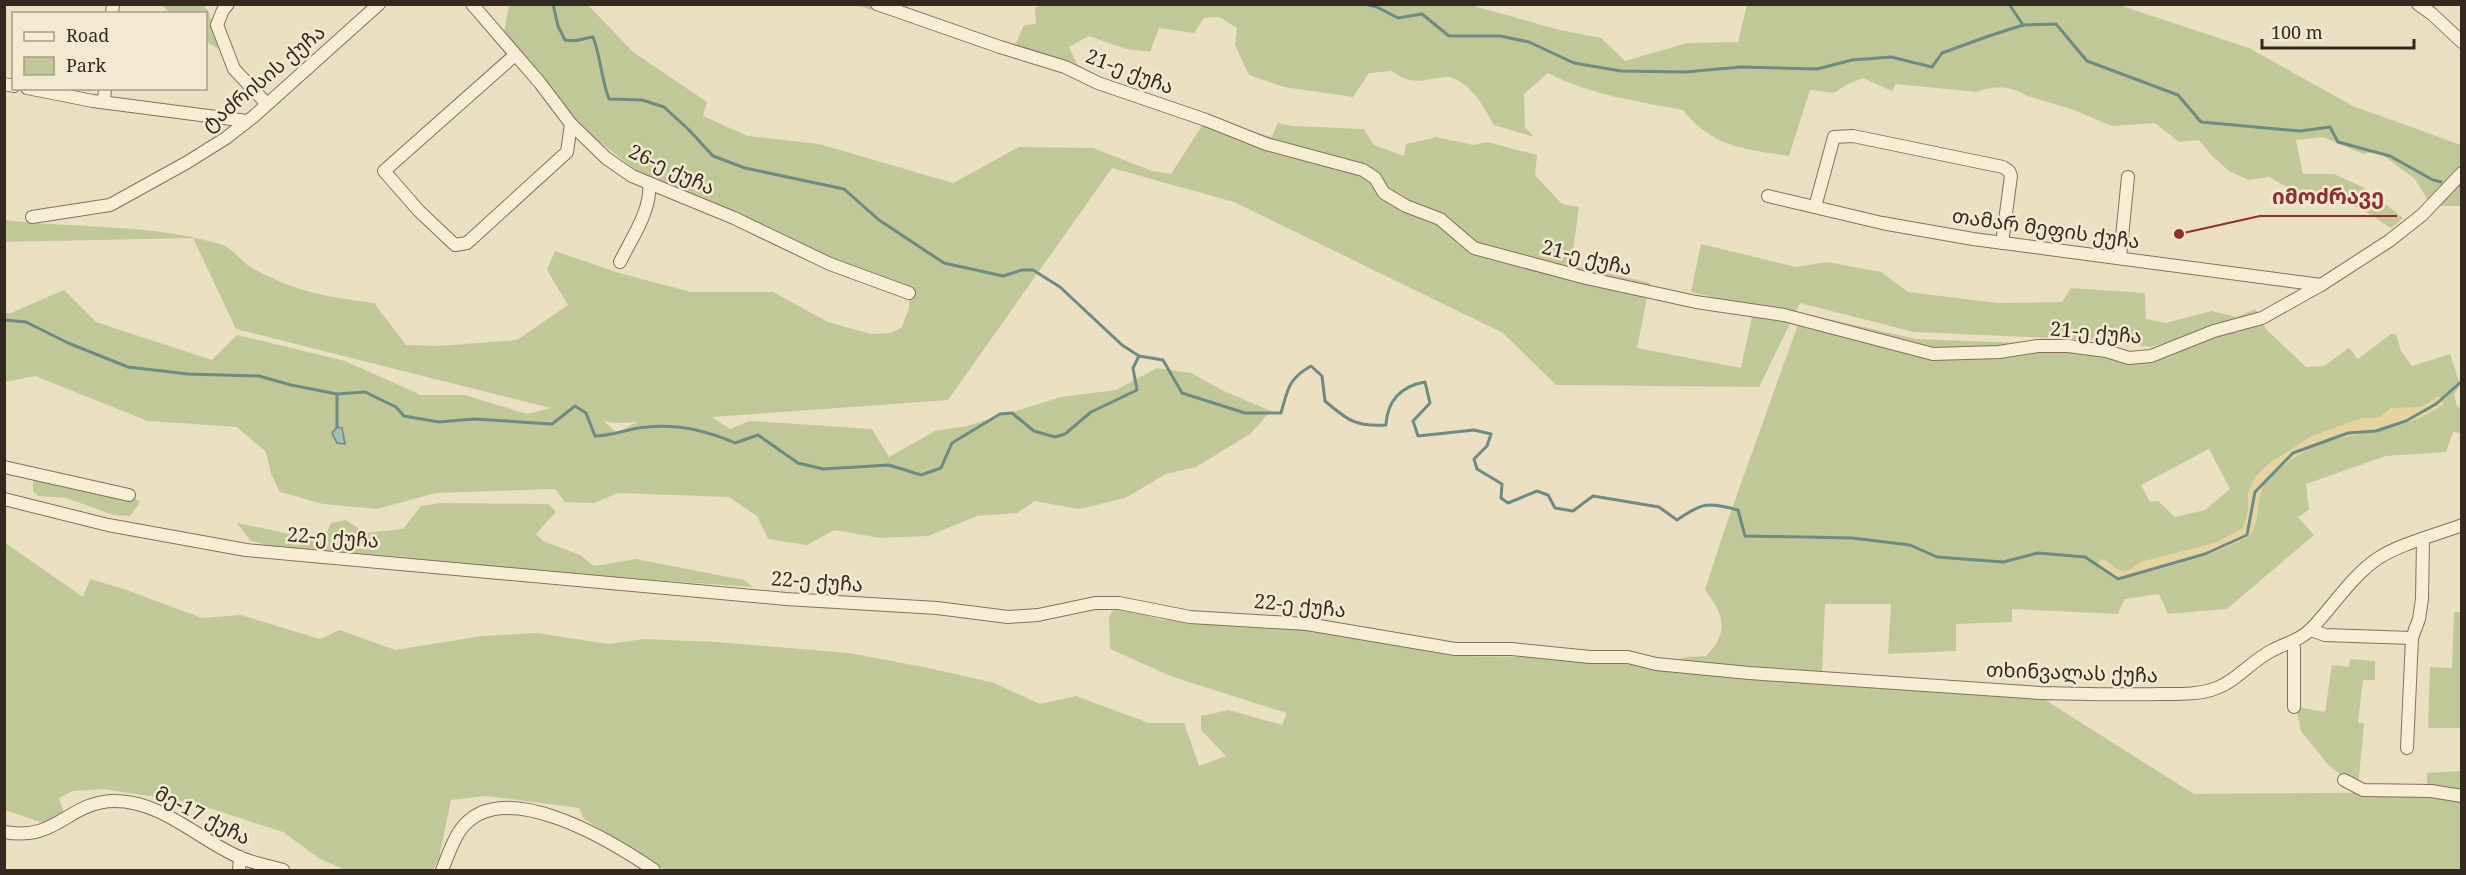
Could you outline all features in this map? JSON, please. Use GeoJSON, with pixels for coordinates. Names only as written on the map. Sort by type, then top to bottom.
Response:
{"type":"FeatureCollection","features":[{"type":"Feature","properties":{"kind":"street"},"geometry":{"type":"LineString","coordinates":[[228,4],[217,25],[234,69],[266,103]]}},
{"type":"Feature","properties":{"kind":"street","name":"ტაძრისის ქუჩა"},"geometry":{"type":"LineString","coordinates":[[32,217],[110,205],[186,163],[247,122],[379,4]]}},
{"type":"Feature","properties":{"kind":"street","name":"26-ე ქუჩა"},"geometry":{"type":"LineString","coordinates":[[472,4],[540,83],[571,124],[606,158],[632,176],[734,218],[830,264],[909,293]]}},
{"type":"Feature","properties":{"kind":"street","name":"21-ე ქუჩა"},"geometry":{"type":"LineString","coordinates":[[877,4],[1065,67],[1098,83],[1206,120],[1266,144],[1363,170],[1375,178],[1384,193],[1406,206],[1440,219],[1474,248],[1586,278],[1696,302],[1785,315],[1933,354],[1999,352],[2038,346],[2068,346],[2106,351],[2129,358],[2151,356],[2214,331],[2262,318],[2321,285],[2389,241],[2415,220],[2462,173]]}},
{"type":"Feature","properties":{"kind":"street"},"geometry":{"type":"LineString","coordinates":[[2418,4],[2462,42]]}},
{"type":"Feature","properties":{"kind":"street"},"geometry":{"type":"LineString","coordinates":[[515,55],[384,171],[443,236],[456,246],[466,243],[567,152],[571,124]]}},
{"type":"Feature","properties":{"kind":"street"},"geometry":{"type":"LineString","coordinates":[[38,90],[104,102],[247,122]]}},
{"type":"Feature","properties":{"kind":"street"},"geometry":{"type":"LineString","coordinates":[[104,102],[105,90]]}},
{"type":"Feature","properties":{"kind":"street"},"geometry":{"type":"LineString","coordinates":[[1815,207],[1834,137],[1853,136],[2003,166],[2011,176],[2002,243]]}},
{"type":"Feature","properties":{"kind":"street"},"geometry":{"type":"LineString","coordinates":[[2120,257],[2128,177]]}},
{"type":"Feature","properties":{"kind":"street"},"geometry":{"type":"LineString","coordinates":[[620,262],[646,208],[650,193],[649,183]]}},
{"type":"Feature","properties":{"kind":"street","name":"თამარ მეფის ქუჩა"},"geometry":{"type":"LineString","coordinates":[[1768,196],[1882,223],[2002,243],[2321,285]]}},
{"type":"Feature","properties":{"kind":"street"},"geometry":{"type":"LineString","coordinates":[[4,467],[129,495]]}},
{"type":"Feature","properties":{"kind":"street","name":"22-ე ქუჩა"},"geometry":{"type":"LineString","coordinates":[[4,499],[108,525],[246,550],[786,599],[937,608],[1008,617],[1038,615],[1095,603],[1119,603],[1190,617],[1307,624],[1455,649],[1512,649],[1590,657],[1628,657]]}},
{"type":"Feature","properties":{"kind":"street","name":"თხინვალას ქუჩა"},"geometry":{"type":"LineString","coordinates":[[1628,657],[1656,664],[1749,673],[2040,693],[2067,692],[2107,695],[2197,693],[2216,688],[2232,680],[2272,650],[2291,643],[2311,630],[2363,570],[2378,558],[2462,525]]}},
{"type":"Feature","properties":{"kind":"street"},"geometry":{"type":"LineString","coordinates":[[2407,748],[2412,638],[2419,619],[2422,599],[2423,540]]}},
{"type":"Feature","properties":{"kind":"street"},"geometry":{"type":"LineString","coordinates":[[2311,630],[2325,635],[2412,638]]}},
{"type":"Feature","properties":{"kind":"street"},"geometry":{"type":"LineString","coordinates":[[2291,643],[2294,648],[2294,707]]}},
{"type":"Feature","properties":{"kind":"street"},"geometry":{"type":"LineString","coordinates":[[2344,780],[2363,790],[2431,791],[2462,796]]}},
{"type":"Feature","properties":{"kind":"street","name":"მე-17 ქუჩა"},"geometry":{"type":"LineString","coordinates":[[4,832],[31,834],[64,821],[83,807],[116,801],[140,805],[160,812],[240,857],[283,870]]}},
{"type":"Feature","properties":{"kind":"street"},"geometry":{"type":"LineString","coordinates":[[442,870],[460,831],[467,824],[492,810],[512,808],[544,814],[575,825],[629,853],[654,870]]}},
{"type":"Feature","properties":{"kind":"street"},"geometry":{"type":"LineString","coordinates":[[239,870],[240,857]]}},
{"type":"Feature","properties":{"kind":"green space"},"geometry":{"type":"Polygon","coordinates":[[[162,5],[203,5],[209,12],[218,49],[207,42],[207,12],[169,12],[162,5]]]}},
{"type":"Feature","properties":{"kind":"green space"},"geometry":{"type":"Polygon","coordinates":[[[509,5],[588,5],[633,52],[707,102],[703,116],[748,136],[819,144],[953,183],[1019,147],[1093,148],[1152,171],[1171,174],[1203,124],[1105,89],[1061,69],[856,5],[898,5],[1010,46],[1016,43],[1024,25],[1036,24],[1035,8],[1042,5],[1470,5],[1560,30],[1601,38],[1625,61],[1687,43],[1738,42],[1747,5],[2119,5],[2249,48],[2353,106],[2461,145],[2461,168],[2429,204],[2399,231],[2374,247],[2429,202],[2415,179],[2377,151],[2363,154],[2323,137],[2296,140],[2303,174],[2334,174],[2365,188],[2403,218],[2391,228],[2363,210],[2343,202],[2300,194],[2269,177],[2249,180],[2229,171],[2199,140],[2179,142],[2155,123],[2112,126],[2071,109],[2014,90],[2001,88],[1988,88],[1977,92],[1896,84],[1892,91],[1863,78],[1834,93],[1810,90],[1789,156],[1731,145],[1706,132],[1683,110],[1597,92],[1548,73],[1524,94],[1525,127],[1534,137],[1494,125],[1471,90],[1450,77],[1413,80],[1403,78],[1392,71],[1369,73],[1353,97],[1284,87],[1249,75],[1235,45],[1237,28],[1219,17],[1204,18],[1194,33],[1159,28],[1150,52],[1126,49],[1089,36],[1069,47],[1077,64],[1132,94],[1272,137],[1278,123],[1292,126],[1364,129],[1374,145],[1404,156],[1406,144],[1437,137],[1473,145],[1487,142],[1537,155],[1535,175],[1562,204],[1579,207],[1571,265],[1650,283],[1637,348],[1741,368],[1754,307],[1691,292],[1701,244],[1796,267],[1827,262],[1881,272],[1908,292],[1998,303],[2062,302],[2071,288],[2145,293],[2146,319],[2166,323],[2211,311],[2237,317],[2255,309],[2258,313],[2341,268],[2310,288],[2259,315],[2266,329],[2306,367],[2324,366],[2349,348],[2358,359],[2391,334],[2396,334],[2401,351],[2412,366],[2450,354],[2460,385],[2454,394],[2457,407],[2461,408],[2462,433],[2453,432],[2446,452],[2386,456],[2306,484],[2309,510],[2298,517],[2314,535],[2227,609],[2168,614],[2159,594],[2125,599],[2118,614],[2012,609],[2012,622],[1956,624],[1956,651],[1888,654],[1891,604],[1825,604],[1822,674],[1672,661],[1706,656],[1719,639],[1722,623],[1720,616],[1717,607],[1705,590],[1802,313],[1916,339],[2095,346],[2151,354],[2191,336],[2150,347],[2097,340],[1914,332],[1800,303],[1759,387],[1556,385],[1503,333],[1234,202],[1112,168],[948,400],[712,417],[730,429],[749,421],[872,429],[889,457],[935,431],[967,426],[1061,397],[1116,390],[1157,368],[1191,373],[1224,391],[1271,411],[1250,434],[1196,467],[1166,474],[1125,498],[1079,509],[1035,501],[1017,513],[977,516],[928,536],[880,538],[834,530],[807,545],[768,539],[757,516],[729,497],[618,493],[594,503],[565,502],[555,489],[436,493],[377,509],[323,504],[280,492],[271,474],[266,452],[237,427],[148,421],[35,376],[5,382],[4,313],[11,313],[64,290],[96,322],[212,360],[237,335],[345,361],[421,395],[465,395],[527,414],[550,408],[236,329],[193,238],[5,242],[5,220],[169,233],[196,238],[223,245],[231,249],[252,268],[283,283],[325,296],[374,303],[406,345],[439,346],[517,340],[568,305],[547,270],[555,251],[619,273],[691,292],[773,292],[828,322],[871,334],[891,333],[902,327],[909,308],[909,289],[759,230],[636,170],[580,127],[504,33],[509,5]],[[604,421],[617,433],[637,422],[604,421]],[[2209,449],[2141,485],[2150,502],[2158,501],[2175,517],[2205,510],[2230,489],[2209,449]]]}},
{"type":"Feature","properties":{"kind":"green space"},"geometry":{"type":"Polygon","coordinates":[[[2461,178],[2461,206],[2435,206],[2461,178]]]}},
{"type":"Feature","properties":{"kind":"green space"},"geometry":{"type":"Polygon","coordinates":[[[33,479],[132,496],[140,502],[130,516],[114,515],[66,498],[38,496],[33,491],[33,479]]]}},
{"type":"Feature","properties":{"kind":"green space"},"geometry":{"type":"Polygon","coordinates":[[[441,503],[549,504],[556,512],[536,534],[543,541],[580,555],[594,566],[636,559],[744,580],[753,587],[490,569],[400,557],[273,547],[251,541],[237,523],[298,536],[325,538],[331,523],[346,520],[365,533],[403,529],[421,506],[441,503]]]}},
{"type":"Feature","properties":{"kind":"green space"},"geometry":{"type":"Polygon","coordinates":[[[4,542],[83,597],[90,579],[202,618],[241,615],[320,639],[340,630],[395,650],[482,636],[537,633],[608,644],[644,639],[717,642],[849,653],[994,683],[1040,704],[1076,696],[1149,723],[1184,723],[1199,766],[1226,756],[1201,730],[1201,716],[1229,710],[1282,725],[1287,713],[1173,677],[1110,649],[1109,616],[1116,607],[1159,619],[1323,631],[1452,656],[1544,657],[1621,662],[1651,669],[1745,679],[1846,683],[2042,698],[2194,794],[2429,792],[2461,798],[2461,870],[665,870],[584,819],[579,808],[486,796],[451,800],[439,858],[433,870],[346,870],[320,859],[283,832],[194,803],[104,789],[73,791],[59,798],[64,813],[43,823],[5,810],[4,542]]]}},
{"type":"Feature","properties":{"kind":"green space"},"geometry":{"type":"Polygon","coordinates":[[[2454,612],[2461,612],[2461,728],[2428,728],[2430,667],[2452,668],[2454,612]]]}},
{"type":"Feature","properties":{"kind":"green space"},"geometry":{"type":"Polygon","coordinates":[[[2350,659],[2375,661],[2375,680],[2363,680],[2358,722],[2364,724],[2358,787],[2329,766],[2301,731],[2296,707],[2325,712],[2332,665],[2349,667],[2350,659]]]}},
{"type":"Feature","properties":{"kind":"green space"},"geometry":{"type":"Polygon","coordinates":[[[2461,771],[2461,794],[2427,789],[2427,773],[2461,771]]]}},
{"type":"Feature","properties":{"kind":"sand"},"geometry":{"type":"Polygon","coordinates":[[[2439,396],[2444,404],[2426,415],[2388,428],[2330,441],[2311,448],[2286,463],[2264,485],[2255,526],[2248,537],[2204,556],[2118,581],[2100,570],[2099,559],[2105,560],[2120,571],[2129,570],[2140,562],[2215,543],[2243,528],[2248,510],[2248,492],[2255,477],[2268,464],[2312,436],[2363,418],[2378,418],[2391,408],[2421,407],[2439,396]]]}},
{"type":"Feature","properties":{"kind":"water"},"geometry":{"type":"Polygon","coordinates":[[[337,427],[342,428],[345,444],[337,443],[332,433],[337,427]]]}},
{"type":"Feature","properties":{"kind":"waterway"},"geometry":{"type":"LineString","coordinates":[[553,4],[558,26],[565,40],[576,41],[593,37],[609,99],[642,100],[664,107],[713,156],[745,168],[844,189],[879,220],[944,263],[1003,276],[1022,270],[1033,270],[1060,287],[1122,345],[1139,356]]}},
{"type":"Feature","properties":{"kind":"waterway"},"geometry":{"type":"LineString","coordinates":[[1364,4],[1377,7],[1398,18],[1422,14],[1449,36],[1500,36],[1529,42],[1574,63],[1621,71],[1685,72],[1741,67],[1817,69],[1852,60],[1891,57],[1932,67],[1942,53],[1986,37],[2023,25],[2056,24],[2087,61],[2178,95],[2201,122],[2300,131],[2330,127],[2338,142],[2390,156],[2433,180],[2441,182]]}},
{"type":"Feature","properties":{"kind":"waterway"},"geometry":{"type":"LineString","coordinates":[[2009,4],[2023,25]]}},
{"type":"Feature","properties":{"kind":"waterway"},"geometry":{"type":"LineString","coordinates":[[4,320],[26,322],[68,343],[128,367],[188,374],[259,376],[337,394],[365,392],[396,407],[404,416],[439,422],[474,419],[552,424],[575,406],[586,413],[595,436],[658,426],[692,429],[735,443],[758,435],[798,463],[823,469],[889,465],[921,475],[941,468],[952,443],[1000,414],[1012,413],[1034,431],[1055,437],[1065,434],[1091,412],[1137,390],[1133,368],[1139,356],[1163,360],[1182,393],[1245,413],[1281,413],[1293,380],[1311,366],[1322,376],[1325,401],[1352,421],[1367,425],[1386,425],[1389,409],[1397,396],[1409,387],[1425,382],[1430,403],[1413,421],[1418,436],[1474,430],[1491,434],[1487,446],[1474,459],[1477,469],[1502,484],[1501,498],[1508,503],[1537,491],[1548,495],[1555,508],[1573,511],[1593,496],[1659,507],[1677,520],[1693,510],[1712,505],[1738,510],[1745,536],[1852,538],[1910,545],[1937,557],[2003,562],[2038,553],[2085,557],[2118,579],[2205,554],[2247,535],[2255,492],[2293,453],[2348,433],[2376,431],[2406,421],[2436,404],[2462,381]]}},
{"type":"Feature","properties":{"kind":"waterway"},"geometry":{"type":"LineString","coordinates":[[337,394],[337,427]]}},
{"type":"Feature","properties":{"kind":"place","name":"იმოძრავე"},"geometry":{"type":"Point","coordinates":[2179,234]}}]}
